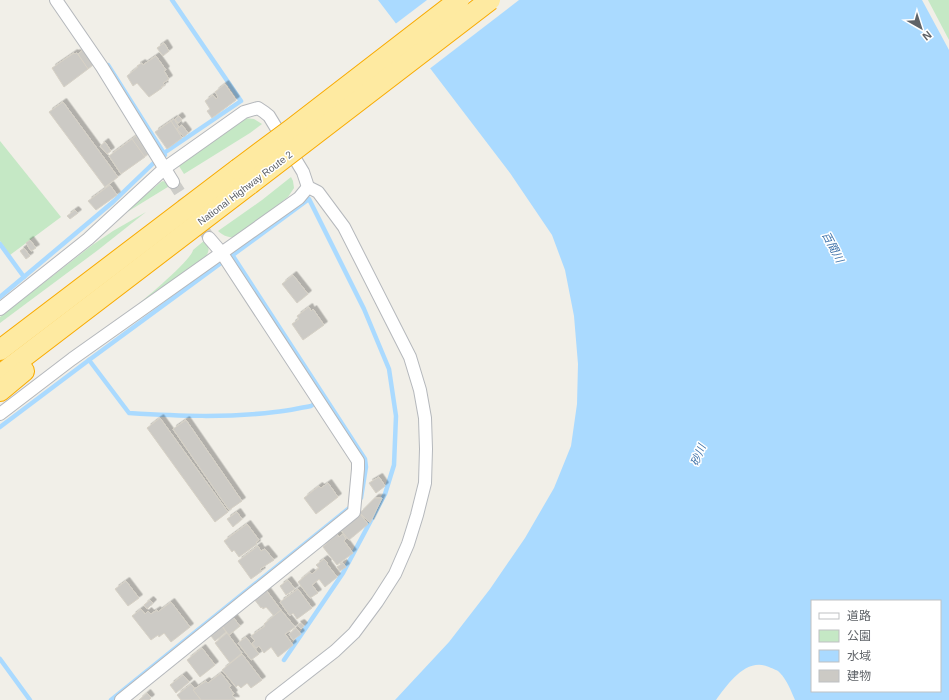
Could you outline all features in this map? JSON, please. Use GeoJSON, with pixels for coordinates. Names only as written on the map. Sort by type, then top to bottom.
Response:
{"type":"FeatureCollection","features":[{"type":"Feature","properties":{"kind":"highway","name":"National Highway Route 2"},"geometry":{"type":"LineString","coordinates":[[0,350],[9,339],[293,128],[459,0]]}},
{"type":"Feature","properties":{"kind":"highway","name":"National Highway Route 2"},"geometry":{"type":"LineString","coordinates":[[0,375],[490,0]]}},
{"type":"Feature","properties":{"kind":"highway"},"geometry":{"type":"LineString","coordinates":[[0,391],[162,250]]}},
{"type":"Feature","properties":{"kind":"street"},"geometry":{"type":"LineString","coordinates":[[56,0],[102,67],[173,182]]}},
{"type":"Feature","properties":{"kind":"street"},"geometry":{"type":"LineString","coordinates":[[0,308],[88,239],[161,162],[244,112],[258,108],[269,116],[303,172],[308,187],[318,192],[344,227],[410,357],[420,390],[425,418],[426,449],[424,483],[418,515],[408,544],[395,574],[378,602],[354,632],[335,651],[272,700]]}},
{"type":"Feature","properties":{"kind":"street"},"geometry":{"type":"LineString","coordinates":[[0,414],[72,359],[299,198],[308,187]]}},
{"type":"Feature","properties":{"kind":"street"},"geometry":{"type":"LineString","coordinates":[[121,700],[354,512],[358,461],[221,252],[209,238]]}},
{"type":"Feature","properties":{"kind":"green space"},"geometry":{"type":"Polygon","coordinates":[[[928,0],[949,0],[949,40],[928,0]]]}},
{"type":"Feature","properties":{"kind":"green space"},"geometry":{"type":"Polygon","coordinates":[[[245,118],[254,119],[262,124],[184,174],[179,166],[189,156],[245,118]]]}},
{"type":"Feature","properties":{"kind":"green space"},"geometry":{"type":"Polygon","coordinates":[[[0,141],[61,217],[10,255],[0,241],[0,141]]]}},
{"type":"Feature","properties":{"kind":"green space"},"geometry":{"type":"Polygon","coordinates":[[[291,177],[294,188],[288,197],[236,237],[226,236],[218,231],[262,200],[291,177]]]}},
{"type":"Feature","properties":{"kind":"green space"},"geometry":{"type":"Polygon","coordinates":[[[163,181],[171,185],[119,217],[161,182],[163,181]]]}},
{"type":"Feature","properties":{"kind":"green space"},"geometry":{"type":"Polygon","coordinates":[[[146,212],[0,323],[0,317],[91,246],[146,212]]]}},
{"type":"Feature","properties":{"kind":"green space"},"geometry":{"type":"Polygon","coordinates":[[[205,240],[208,248],[206,256],[133,309],[176,271],[193,250],[205,240]]]}},
{"type":"Feature","properties":{"kind":"water"},"geometry":{"type":"Polygon","coordinates":[[[378,0],[922,0],[949,50],[949,700],[795,700],[787,682],[779,672],[761,665],[745,669],[738,674],[716,700],[395,700],[449,642],[490,589],[525,538],[554,488],[571,446],[577,404],[578,364],[574,316],[565,270],[552,235],[510,173],[378,0]]]}},
{"type":"Feature","properties":{"kind":"pier"},"geometry":{"type":"Polygon","coordinates":[[[427,0],[519,0],[428,70],[394,25],[427,0]]]}},
{"type":"Feature","properties":{"kind":"building"},"geometry":{"type":"Polygon","coordinates":[[[164,43],[169,51],[163,56],[157,48],[164,43]]]}},
{"type":"Feature","properties":{"kind":"building"},"geometry":{"type":"Polygon","coordinates":[[[83,50],[93,65],[88,69],[78,54],[83,50]]]}},
{"type":"Feature","properties":{"kind":"building"},"geometry":{"type":"Polygon","coordinates":[[[74,53],[77,53],[88,69],[64,87],[52,68],[74,53]]]}},
{"type":"Feature","properties":{"kind":"building"},"geometry":{"type":"Polygon","coordinates":[[[156,56],[166,70],[164,71],[169,79],[163,83],[165,85],[161,87],[162,88],[149,97],[137,83],[133,86],[127,76],[138,67],[137,66],[142,63],[143,65],[156,56]]]}},
{"type":"Feature","properties":{"kind":"building"},"geometry":{"type":"Polygon","coordinates":[[[225,84],[236,100],[212,118],[207,111],[210,109],[205,101],[213,95],[216,99],[218,97],[215,92],[225,84]]]}},
{"type":"Feature","properties":{"kind":"building"},"geometry":{"type":"Polygon","coordinates":[[[63,102],[118,177],[105,187],[49,112],[63,102]]]}},
{"type":"Feature","properties":{"kind":"building"},"geometry":{"type":"Polygon","coordinates":[[[179,116],[182,120],[178,123],[175,119],[179,116]]]}},
{"type":"Feature","properties":{"kind":"building"},"geometry":{"type":"Polygon","coordinates":[[[174,119],[179,127],[176,129],[171,121],[174,119]]]}},
{"type":"Feature","properties":{"kind":"building"},"geometry":{"type":"Polygon","coordinates":[[[171,121],[182,138],[167,149],[155,132],[171,121]]]}},
{"type":"Feature","properties":{"kind":"building"},"geometry":{"type":"Polygon","coordinates":[[[182,125],[188,133],[184,137],[177,129],[182,125]]]}},
{"type":"Feature","properties":{"kind":"building"},"geometry":{"type":"Polygon","coordinates":[[[136,136],[148,154],[144,157],[132,139],[136,136]]]}},
{"type":"Feature","properties":{"kind":"building"},"geometry":{"type":"Polygon","coordinates":[[[132,139],[145,157],[121,174],[109,156],[132,139]]]}},
{"type":"Feature","properties":{"kind":"building"},"geometry":{"type":"Polygon","coordinates":[[[105,142],[111,151],[107,154],[100,146],[105,142]]]}},
{"type":"Feature","properties":{"kind":"building"},"geometry":{"type":"Polygon","coordinates":[[[110,185],[117,195],[96,210],[88,201],[110,185]]]}},
{"type":"Feature","properties":{"kind":"building"},"geometry":{"type":"Polygon","coordinates":[[[75,210],[78,213],[70,219],[67,216],[75,210]]]}},
{"type":"Feature","properties":{"kind":"building"},"geometry":{"type":"Polygon","coordinates":[[[30,240],[36,248],[31,251],[26,243],[30,240]]]}},
{"type":"Feature","properties":{"kind":"building"},"geometry":{"type":"Polygon","coordinates":[[[24,248],[30,256],[26,259],[20,251],[24,248]]]}},
{"type":"Feature","properties":{"kind":"building"},"geometry":{"type":"Polygon","coordinates":[[[293,275],[308,294],[297,303],[282,284],[293,275]]]}},
{"type":"Feature","properties":{"kind":"building"},"geometry":{"type":"Polygon","coordinates":[[[309,307],[311,311],[313,309],[324,325],[303,340],[292,324],[299,319],[297,316],[309,307]]]}},
{"type":"Feature","properties":{"kind":"building"},"geometry":{"type":"Polygon","coordinates":[[[160,418],[228,512],[215,522],[147,428],[160,418]]]}},
{"type":"Feature","properties":{"kind":"building"},"geometry":{"type":"Polygon","coordinates":[[[186,420],[242,501],[229,510],[173,429],[186,420]]]}},
{"type":"Feature","properties":{"kind":"building"},"geometry":{"type":"Polygon","coordinates":[[[379,477],[385,486],[376,493],[369,483],[379,477]]]}},
{"type":"Feature","properties":{"kind":"building"},"geometry":{"type":"Polygon","coordinates":[[[328,483],[338,497],[316,514],[304,498],[319,486],[321,488],[328,483]]]}},
{"type":"Feature","properties":{"kind":"building"},"geometry":{"type":"Polygon","coordinates":[[[375,498],[382,498],[370,523],[360,513],[375,498]]]}},
{"type":"Feature","properties":{"kind":"building"},"geometry":{"type":"Polygon","coordinates":[[[237,512],[242,519],[233,527],[227,519],[237,512]]]}},
{"type":"Feature","properties":{"kind":"building"},"geometry":{"type":"Polygon","coordinates":[[[360,514],[368,524],[349,540],[340,529],[360,514]]]}},
{"type":"Feature","properties":{"kind":"building"},"geometry":{"type":"Polygon","coordinates":[[[247,524],[259,540],[256,542],[257,544],[239,557],[234,550],[232,552],[224,541],[247,524]]]}},
{"type":"Feature","properties":{"kind":"building"},"geometry":{"type":"Polygon","coordinates":[[[337,534],[339,537],[343,534],[346,539],[344,541],[353,553],[337,565],[323,547],[337,534]]]}},
{"type":"Feature","properties":{"kind":"building"},"geometry":{"type":"Polygon","coordinates":[[[258,546],[261,551],[265,549],[274,560],[260,569],[262,571],[251,579],[238,561],[258,546]]]}},
{"type":"Feature","properties":{"kind":"building"},"geometry":{"type":"Polygon","coordinates":[[[324,559],[337,577],[325,587],[319,579],[312,585],[318,593],[310,598],[298,582],[310,572],[312,574],[319,568],[316,565],[324,559]]]}},
{"type":"Feature","properties":{"kind":"building"},"geometry":{"type":"Polygon","coordinates":[[[343,563],[346,567],[340,571],[337,567],[343,563]]]}},
{"type":"Feature","properties":{"kind":"building"},"geometry":{"type":"Polygon","coordinates":[[[288,580],[295,589],[286,595],[280,586],[288,580]]]}},
{"type":"Feature","properties":{"kind":"building"},"geometry":{"type":"Polygon","coordinates":[[[126,581],[139,598],[128,606],[115,589],[126,581]]]}},
{"type":"Feature","properties":{"kind":"building"},"geometry":{"type":"Polygon","coordinates":[[[298,589],[312,608],[297,619],[293,613],[290,616],[280,602],[298,589]]]}},
{"type":"Feature","properties":{"kind":"building"},"geometry":{"type":"Polygon","coordinates":[[[266,590],[281,610],[274,616],[266,607],[263,609],[262,607],[261,608],[254,599],[266,590]]]}},
{"type":"Feature","properties":{"kind":"building"},"geometry":{"type":"Polygon","coordinates":[[[150,600],[153,603],[147,609],[144,605],[150,600]]]}},
{"type":"Feature","properties":{"kind":"building"},"geometry":{"type":"Polygon","coordinates":[[[171,602],[190,627],[171,642],[164,633],[151,640],[132,616],[141,609],[145,614],[148,611],[151,614],[157,610],[158,612],[171,602]]]}},
{"type":"Feature","properties":{"kind":"building"},"geometry":{"type":"Polygon","coordinates":[[[281,610],[295,627],[285,634],[293,645],[278,657],[271,647],[264,653],[259,646],[256,648],[252,643],[255,641],[251,636],[265,626],[264,624],[281,610]]]}},
{"type":"Feature","properties":{"kind":"building"},"geometry":{"type":"Polygon","coordinates":[[[233,617],[240,626],[229,635],[222,626],[233,617]]]}},
{"type":"Feature","properties":{"kind":"building"},"geometry":{"type":"Polygon","coordinates":[[[301,623],[304,626],[301,629],[297,625],[301,623]]]}},
{"type":"Feature","properties":{"kind":"building"},"geometry":{"type":"Polygon","coordinates":[[[222,626],[226,632],[215,641],[211,636],[222,626]]]}},
{"type":"Feature","properties":{"kind":"building"},"geometry":{"type":"Polygon","coordinates":[[[296,628],[301,634],[293,640],[289,634],[296,628]]]}},
{"type":"Feature","properties":{"kind":"building"},"geometry":{"type":"Polygon","coordinates":[[[227,633],[242,653],[230,663],[215,643],[227,633]]]}},
{"type":"Feature","properties":{"kind":"building"},"geometry":{"type":"Polygon","coordinates":[[[246,637],[259,654],[251,660],[238,643],[246,637]]]}},
{"type":"Feature","properties":{"kind":"building"},"geometry":{"type":"Polygon","coordinates":[[[202,648],[215,665],[200,677],[187,660],[202,648]]]}},
{"type":"Feature","properties":{"kind":"building"},"geometry":{"type":"Polygon","coordinates":[[[242,654],[262,680],[251,688],[247,683],[241,688],[238,685],[236,687],[222,670],[242,654]]]}},
{"type":"Feature","properties":{"kind":"building"},"geometry":{"type":"Polygon","coordinates":[[[221,673],[231,686],[229,687],[236,700],[201,700],[193,690],[206,681],[208,683],[221,673]]]}},
{"type":"Feature","properties":{"kind":"building"},"geometry":{"type":"Polygon","coordinates":[[[183,675],[189,682],[176,693],[170,685],[183,675]]]}},
{"type":"Feature","properties":{"kind":"building"},"geometry":{"type":"Polygon","coordinates":[[[191,684],[195,689],[193,690],[201,700],[181,700],[177,695],[191,684]]]}},
{"type":"Feature","properties":{"kind":"building"},"geometry":{"type":"Polygon","coordinates":[[[147,693],[151,698],[149,700],[139,700],[147,693]]]}},
{"type":"Feature","properties":{"kind":"waterway"},"geometry":{"type":"LineString","coordinates":[[0,297],[113,202],[164,153],[241,101],[172,0]]}},
{"type":"Feature","properties":{"kind":"waterway"},"geometry":{"type":"LineString","coordinates":[[108,65],[165,155]]}},
{"type":"Feature","properties":{"kind":"waterway"},"geometry":{"type":"LineString","coordinates":[[230,257],[309,199],[364,309],[389,369],[396,416],[394,465],[385,494],[343,573],[284,660]]}},
{"type":"Feature","properties":{"kind":"waterway"},"geometry":{"type":"LineString","coordinates":[[0,244],[24,277]]}},
{"type":"Feature","properties":{"kind":"waterway"},"geometry":{"type":"LineString","coordinates":[[231,253],[365,459],[366,467],[361,498],[358,500]]}},
{"type":"Feature","properties":{"kind":"waterway"},"geometry":{"type":"LineString","coordinates":[[0,427],[221,263]]}},
{"type":"Feature","properties":{"kind":"waterway"},"geometry":{"type":"LineString","coordinates":[[89,360],[129,413],[184,416],[221,416],[284,411],[311,406],[314,404]]}},
{"type":"Feature","properties":{"kind":"waterway"},"geometry":{"type":"LineString","coordinates":[[111,700],[353,505]]}},
{"type":"Feature","properties":{"kind":"waterway"},"geometry":{"type":"LineString","coordinates":[[0,659],[30,700]]}},
{"type":"Feature","properties":{"kind":"tunnel"},"geometry":{"type":"LineString","coordinates":[[173,182],[209,238]]}},
{"type":"Feature","properties":{"kind":"water label","name":"百間川"},"geometry":{"type":"Point","coordinates":[833,247]}},
{"type":"Feature","properties":{"kind":"water label","name":"砂川"},"geometry":{"type":"Point","coordinates":[698,455]}}]}
